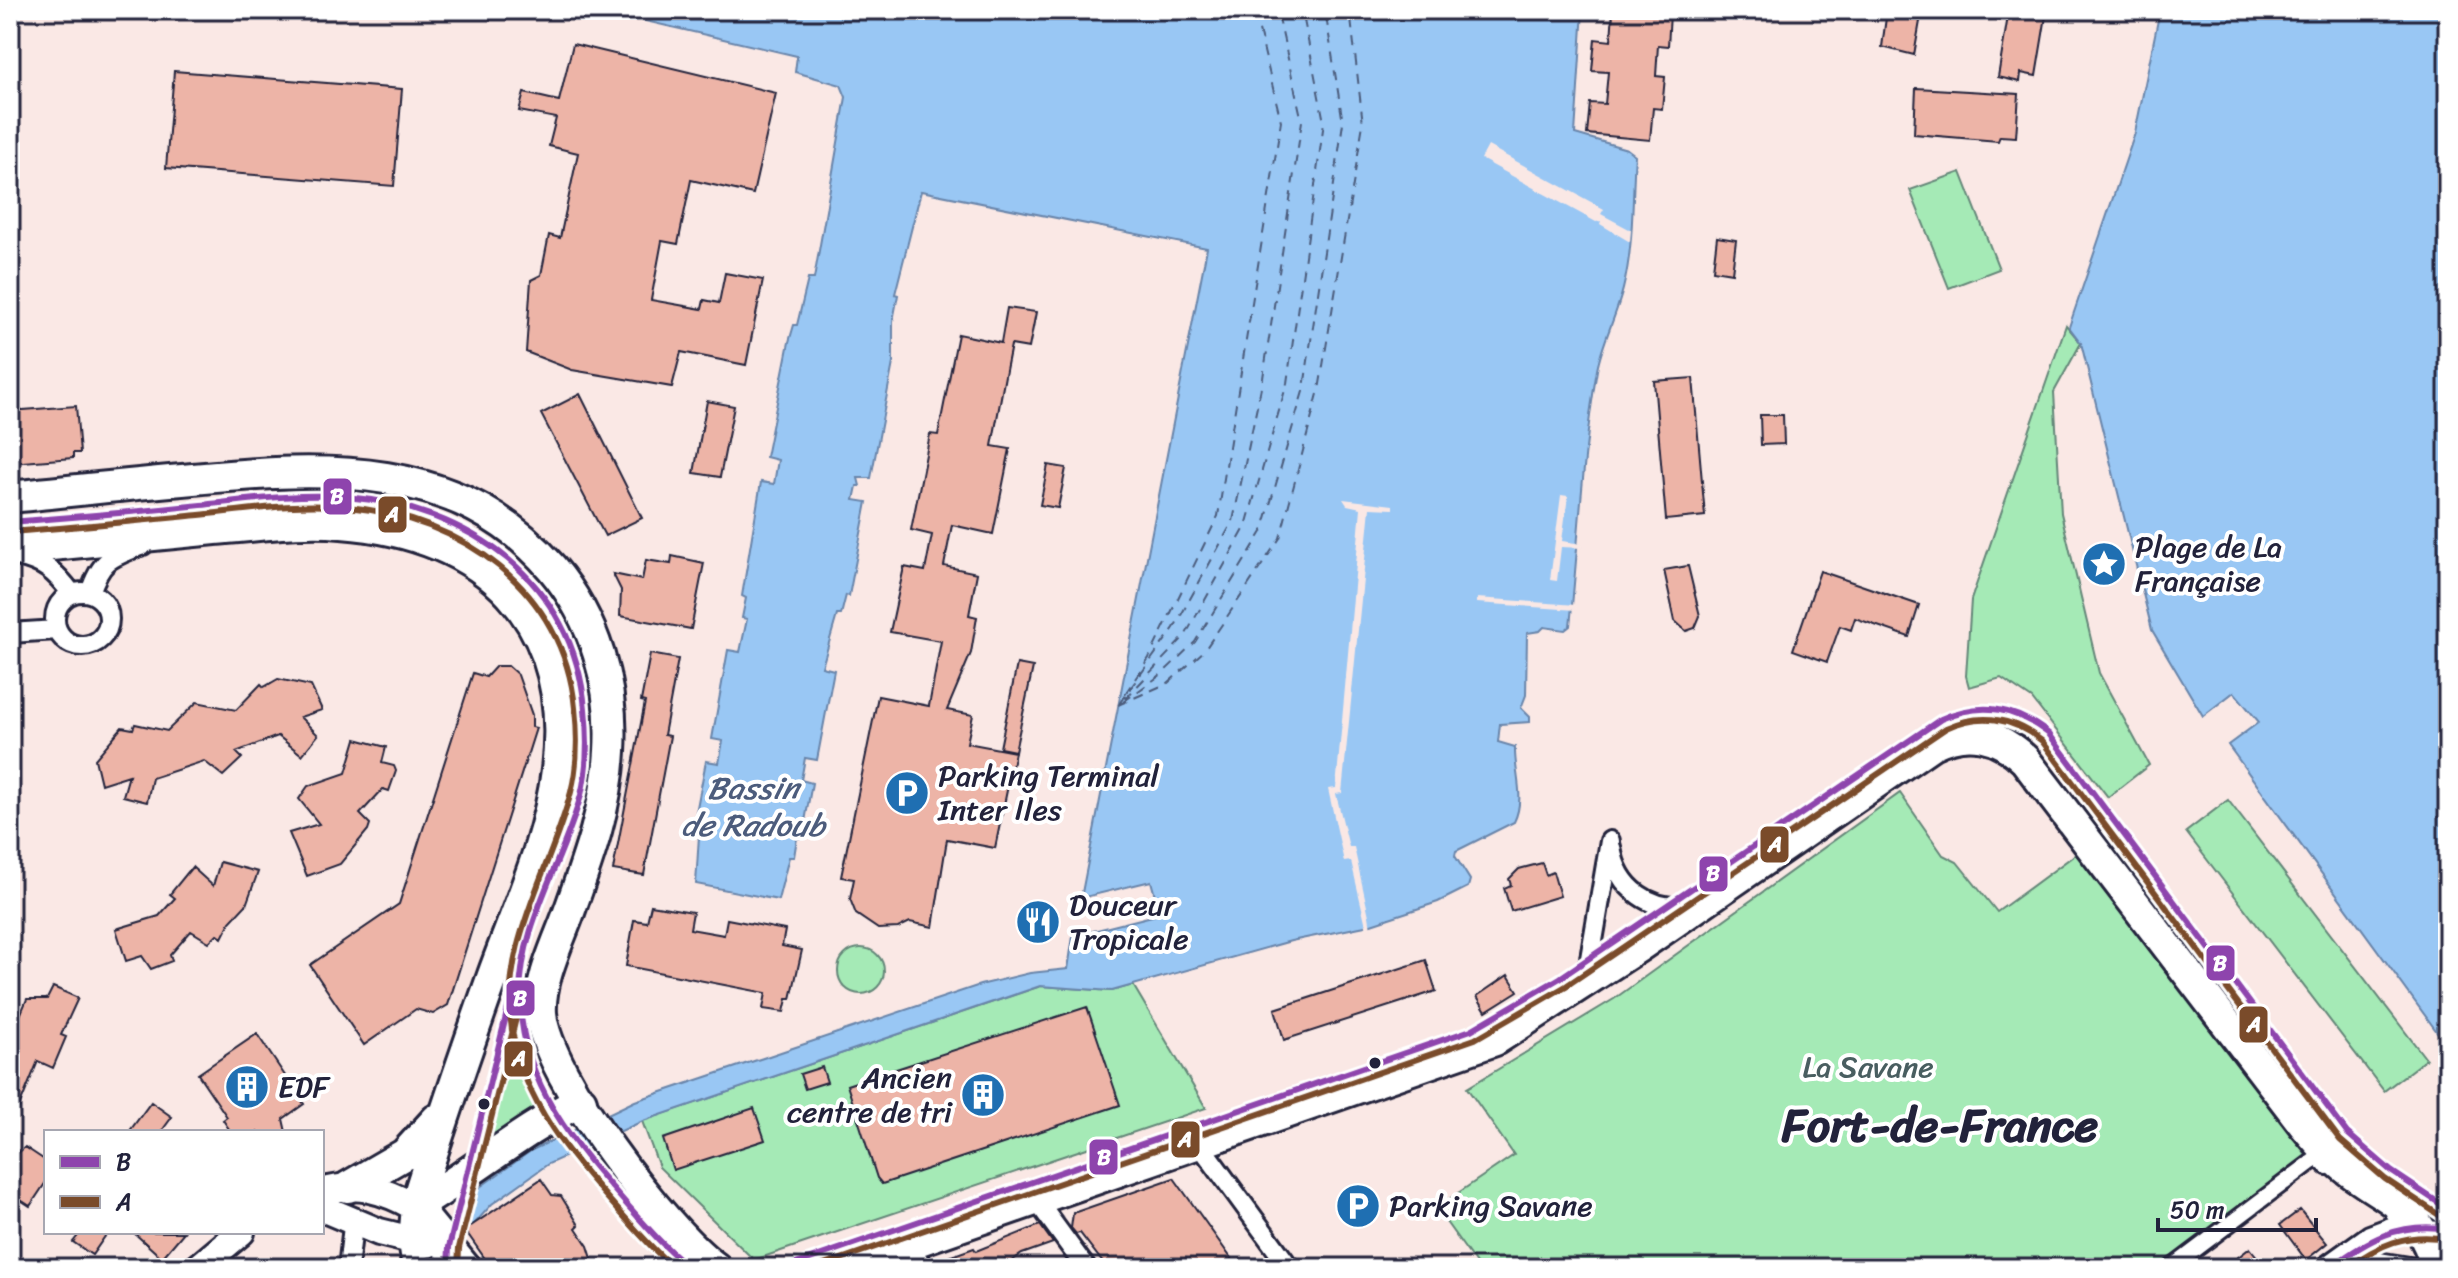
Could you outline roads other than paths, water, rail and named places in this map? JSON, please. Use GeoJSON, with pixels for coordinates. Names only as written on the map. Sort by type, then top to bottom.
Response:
{"type":"FeatureCollection","features":[{"type":"Feature","properties":{"kind":"main road"},"geometry":{"type":"LineString","coordinates":[[10,497],[274,471],[321,470],[386,477],[442,491],[490,512],[533,546],[568,587],[591,630],[609,700],[610,751],[604,806],[542,998],[541,1014],[551,1047],[581,1101],[621,1162],[690,1254],[716,1268]]}},
{"type":"Feature","properties":{"kind":"main road"},"geometry":{"type":"LineString","coordinates":[[10,552],[173,533],[341,522],[413,536],[479,563],[498,580],[536,629],[556,684],[560,723],[557,772],[542,839],[446,1105],[415,1207],[413,1268]]}},
{"type":"Feature","properties":{"kind":"main road"},"geometry":{"type":"LineString","coordinates":[[839,1268],[916,1256],[1037,1201],[1486,1044],[1586,982],[1932,744],[1954,735],[1979,734],[2003,743],[2025,760],[2304,1125],[2342,1166],[2409,1211],[2425,1233],[2429,1264]]}},
{"type":"Feature","properties":{"kind":"main road"},"geometry":{"type":"LineString","coordinates":[[415,1207],[466,1177],[552,1115],[581,1101]]}},
{"type":"Feature","properties":{"kind":"main road"},"geometry":{"type":"LineString","coordinates":[[335,1190],[405,1154],[422,1138],[446,1105]]}},
{"type":"Feature","properties":{"kind":"main road"},"geometry":{"type":"LineString","coordinates":[[335,1190],[384,1191],[415,1207],[457,1258]]}},
{"type":"Feature","properties":{"kind":"main road"},"geometry":{"type":"LineString","coordinates":[[324,1209],[354,1218],[379,1232],[457,1258]]}},
{"type":"Feature","properties":{"kind":"main road"},"geometry":{"type":"LineString","coordinates":[[379,1232],[413,1268]]}},
{"type":"Feature","properties":{"kind":"main road"},"geometry":{"type":"LineString","coordinates":[[198,1268],[239,1234]]}},
{"type":"Feature","properties":{"kind":"street"},"geometry":{"type":"LineString","coordinates":[[10,552],[39,561],[81,593],[105,604],[107,631],[94,644],[76,646],[57,630],[55,613],[64,598],[81,593],[110,558],[173,533]]}},
{"type":"Feature","properties":{"kind":"street"},"geometry":{"type":"LineString","coordinates":[[10,633],[57,630]]}},
{"type":"Feature","properties":{"kind":"street"},"geometry":{"type":"LineString","coordinates":[[1586,982],[1610,841],[1617,871],[1637,894],[1666,908],[1697,905]]}},
{"type":"Feature","properties":{"kind":"street"},"geometry":{"type":"LineString","coordinates":[[1200,1145],[1290,1268]]}},
{"type":"Feature","properties":{"kind":"street"},"geometry":{"type":"LineString","coordinates":[[2171,1268],[2317,1158],[2360,1195],[2402,1219],[2369,1233],[2320,1268]]}},
{"type":"Feature","properties":{"kind":"street"},"geometry":{"type":"LineString","coordinates":[[1037,1201],[1086,1268]]}},
{"type":"Feature","properties":{"kind":"street"},"geometry":{"type":"LineString","coordinates":[[348,1268],[354,1218]]}},
{"type":"Feature","properties":{"kind":"street"},"geometry":{"type":"LineString","coordinates":[[2363,1268],[2378,1262],[2429,1264]]}},
{"type":"Feature","properties":{"kind":"water","name":"Bassin de Radoub"},"geometry":{"type":"Polygon","coordinates":[[[598,10],[1583,10],[1575,134],[1627,149],[1635,155],[1627,273],[1599,360],[1592,402],[1570,626],[1565,630],[1544,627],[1540,631],[1527,633],[1526,695],[1521,708],[1530,717],[1530,722],[1500,724],[1498,742],[1515,747],[1519,794],[1517,813],[1514,822],[1456,851],[1455,856],[1470,880],[1468,887],[1438,902],[1365,926],[1291,941],[1112,991],[1040,986],[643,1121],[548,1164],[492,1204],[435,1268],[412,1268],[480,1187],[532,1150],[635,1101],[980,985],[1030,973],[1068,969],[1073,936],[1160,914],[1151,881],[1081,898],[1207,248],[921,191],[895,294],[898,295],[893,321],[893,363],[871,478],[858,478],[860,486],[857,486],[854,500],[867,502],[849,596],[846,595],[841,615],[837,615],[822,667],[834,670],[817,760],[805,758],[801,780],[812,783],[802,838],[797,838],[794,857],[789,857],[778,900],[696,884],[700,819],[695,818],[706,761],[719,763],[723,741],[712,739],[728,650],[740,652],[747,619],[742,618],[746,598],[742,596],[761,482],[774,484],[778,460],[766,457],[789,342],[794,325],[797,325],[808,279],[814,279],[846,97],[841,85],[795,72],[797,56],[598,10]]]}},
{"type":"Feature","properties":{"kind":"water"},"geometry":{"type":"Polygon","coordinates":[[[2160,10],[2448,10],[2448,1047],[2228,745],[2259,722],[2234,692],[2203,716],[2152,630],[2081,343],[2069,327],[2135,133],[2160,10]]]}},
{"type":"Feature","properties":{"kind":"place","name":"Plage de La Française"},"geometry":{"type":"Point","coordinates":[2104,564]}},
{"type":"Feature","properties":{"kind":"place","name":"Parking Terminal Inter Iles"},"geometry":{"type":"Point","coordinates":[907,793]}},
{"type":"Feature","properties":{"kind":"place","name":"Douceur Tropicale"},"geometry":{"type":"Point","coordinates":[1038,922]}},
{"type":"Feature","properties":{"kind":"place","name":"EDF"},"geometry":{"type":"Point","coordinates":[247,1087]}},
{"type":"Feature","properties":{"kind":"place","name":"Ancien centre de tri"},"geometry":{"type":"Point","coordinates":[983,1095]}},
{"type":"Feature","properties":{"kind":"place","name":"Parking Savane"},"geometry":{"type":"Point","coordinates":[1358,1206]}},
{"type":"Feature","properties":{"kind":"district","name":"Fort-de-France"},"geometry":{"type":"Point","coordinates":[1940,1125]}},
{"type":"Feature","properties":{"kind":"park label","name":"La Savane"},"geometry":{"type":"Point","coordinates":[1868,1067]}}]}
